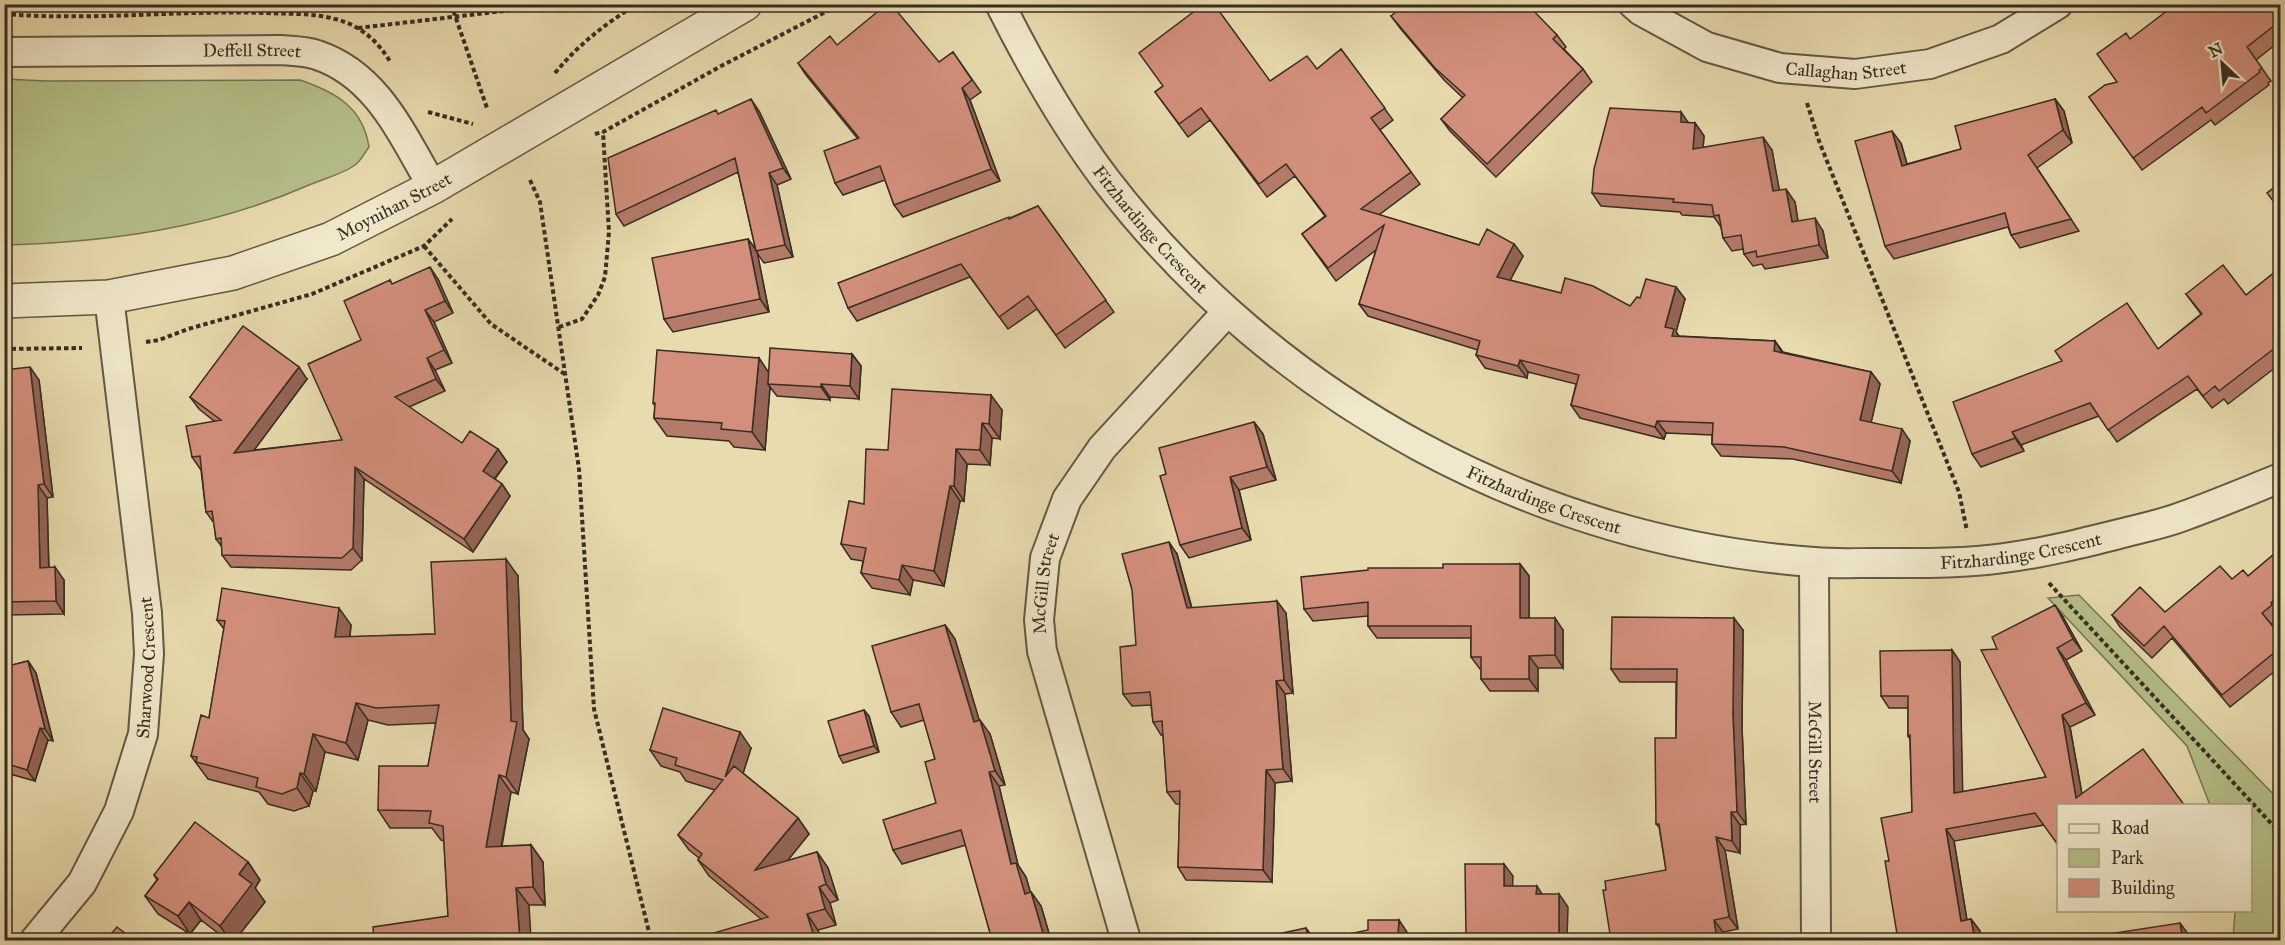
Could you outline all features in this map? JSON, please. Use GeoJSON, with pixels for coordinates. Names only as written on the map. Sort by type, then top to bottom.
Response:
{"type":"FeatureCollection","features":[{"type":"Feature","properties":{"kind":"street","name":"Moynihan Street"},"geometry":{"type":"LineString","coordinates":[[4,301],[109,297],[233,273],[331,239],[433,187],[746,4]]}},
{"type":"Feature","properties":{"kind":"street","name":"Fitzhardinge Crescent"},"geometry":{"type":"LineString","coordinates":[[1000,4],[1037,75],[1104,177],[1142,224],[1227,312],[1319,386],[1348,405],[1483,479],[1527,498],[1639,534],[1697,548],[1814,562],[1937,563],[2002,558],[2059,549],[2178,518],[2280,478]]}},
{"type":"Feature","properties":{"kind":"street","name":"Callaghan Street"},"geometry":{"type":"LineString","coordinates":[[1633,4],[1641,11],[1707,47],[1780,68],[1855,74],[1930,64],[2001,39],[2058,4]]}},
{"type":"Feature","properties":{"kind":"street","name":"Deffell Street"},"geometry":{"type":"LineString","coordinates":[[4,52],[280,50],[316,55],[350,70],[376,94],[433,187]]}},
{"type":"Feature","properties":{"kind":"street","name":"Sharwood Crescent"},"geometry":{"type":"LineString","coordinates":[[35,940],[82,883],[119,811],[143,734],[149,654],[147,613],[109,297]]}},
{"type":"Feature","properties":{"kind":"street","name":"McGill Street"},"geometry":{"type":"LineString","coordinates":[[1126,940],[1042,651],[1039,620],[1045,558],[1066,499],[1102,448],[1227,312]]}},
{"type":"Feature","properties":{"kind":"street","name":"McGill Street"},"geometry":{"type":"LineString","coordinates":[[1814,562],[1816,940]]}},
{"type":"Feature","properties":{"kind":"path"},"geometry":{"type":"LineString","coordinates":[[451,4],[488,108]]}},
{"type":"Feature","properties":{"kind":"path"},"geometry":{"type":"LineString","coordinates":[[358,28],[564,4]]}},
{"type":"Feature","properties":{"kind":"path"},"geometry":{"type":"LineString","coordinates":[[775,39],[841,4]]}},
{"type":"Feature","properties":{"kind":"path"},"geometry":{"type":"LineString","coordinates":[[1805,70],[1804,91],[1819,141],[1959,492],[1968,539],[2002,558]]}},
{"type":"Feature","properties":{"kind":"path"},"geometry":{"type":"LineString","coordinates":[[559,327],[582,318],[598,295],[605,277],[609,232],[603,132]]}},
{"type":"Feature","properties":{"kind":"path"},"geometry":{"type":"LineString","coordinates":[[530,180],[540,202],[579,469],[594,709],[651,940]]}},
{"type":"Feature","properties":{"kind":"path"},"geometry":{"type":"LineString","coordinates":[[424,246],[490,324],[566,375]]}},
{"type":"Feature","properties":{"kind":"path"},"geometry":{"type":"LineString","coordinates":[[4,349],[63,349]]}},
{"type":"Feature","properties":{"kind":"path"},"geometry":{"type":"LineString","coordinates":[[2048,582],[2280,833]]}},
{"type":"Feature","properties":{"kind":"green space"},"geometry":{"type":"Polygon","coordinates":[[[4,79],[46,81],[300,80],[336,96],[354,111],[366,133],[369,147],[357,163],[345,171],[272,200],[198,222],[122,236],[5,245],[4,79]]]}},
{"type":"Feature","properties":{"kind":"green space"},"geometry":{"type":"Polygon","coordinates":[[[2079,595],[2280,801],[2280,940],[2233,940],[2235,912],[2252,912],[2252,804],[2210,804],[2187,746],[2048,598],[2079,595]]]}},
{"type":"Feature","properties":{"kind":"building"},"geometry":{"type":"Polygon","coordinates":[[[887,4],[891,4],[939,62],[953,52],[972,80],[962,88],[991,169],[894,205],[880,166],[835,183],[824,151],[859,138],[798,63],[830,36],[837,45],[887,4]]]}},
{"type":"Feature","properties":{"kind":"building"},"geometry":{"type":"Polygon","coordinates":[[[1204,4],[1214,4],[1270,81],[1307,56],[1317,69],[1341,49],[1385,108],[1371,118],[1411,172],[1361,209],[1479,245],[1487,229],[1514,244],[1497,277],[1561,293],[1565,278],[1593,286],[1630,306],[1637,297],[1640,298],[1646,279],[1676,287],[1665,327],[1674,329],[1672,336],[1775,341],[1774,351],[1871,372],[1860,420],[1902,429],[1892,471],[1784,447],[1712,444],[1713,423],[1657,421],[1655,427],[1571,405],[1579,375],[1520,360],[1518,366],[1476,355],[1480,341],[1359,304],[1384,225],[1328,268],[1302,234],[1326,216],[1286,164],[1259,184],[1201,108],[1179,124],[1155,92],[1163,86],[1139,53],[1204,4]]]}},
{"type":"Feature","properties":{"kind":"building"},"geometry":{"type":"Polygon","coordinates":[[[1405,4],[1524,4],[1527,8],[1529,6],[1557,35],[1553,39],[1583,69],[1487,164],[1441,119],[1465,95],[1435,68],[1391,16],[1405,4]]]}},
{"type":"Feature","properties":{"kind":"building"},"geometry":{"type":"Polygon","coordinates":[[[2176,4],[2280,4],[2280,21],[2247,47],[2262,68],[2260,72],[2206,113],[2202,107],[2133,158],[2089,97],[2105,85],[2117,82],[2097,54],[2126,33],[2130,39],[2176,4]]]}},
{"type":"Feature","properties":{"kind":"building"},"geometry":{"type":"Polygon","coordinates":[[[751,99],[783,168],[769,173],[785,245],[756,251],[735,158],[616,214],[608,158],[716,110],[718,114],[751,99]]]}},
{"type":"Feature","properties":{"kind":"building"},"geometry":{"type":"Polygon","coordinates":[[[2055,99],[2063,130],[2028,155],[2071,219],[2011,235],[2005,213],[1885,246],[1855,141],[1892,131],[1902,166],[1961,149],[1955,126],[2055,99]]]}},
{"type":"Feature","properties":{"kind":"building"},"geometry":{"type":"Polygon","coordinates":[[[1610,108],[1681,112],[1681,122],[1695,123],[1693,149],[1763,137],[1773,191],[1786,189],[1792,222],[1815,218],[1819,245],[1757,257],[1756,251],[1744,254],[1741,235],[1723,238],[1719,215],[1714,216],[1712,205],[1673,202],[1674,199],[1592,193],[1594,169],[1610,108]]]}},
{"type":"Feature","properties":{"kind":"building"},"geometry":{"type":"Polygon","coordinates":[[[2280,183],[2280,210],[2267,193],[2280,183]]]}},
{"type":"Feature","properties":{"kind":"building"},"geometry":{"type":"Polygon","coordinates":[[[1038,206],[1106,300],[1056,335],[1028,296],[999,317],[961,264],[848,308],[838,283],[1038,206]]]}},
{"type":"Feature","properties":{"kind":"building"},"geometry":{"type":"Polygon","coordinates":[[[748,239],[760,299],[664,319],[652,258],[748,239]]]}},
{"type":"Feature","properties":{"kind":"building"},"geometry":{"type":"Polygon","coordinates":[[[2223,265],[2246,295],[2280,268],[2280,344],[2219,391],[2215,386],[2203,396],[2188,376],[2108,430],[2090,403],[2012,432],[2015,438],[1972,454],[1953,402],[2062,361],[2055,351],[2127,303],[2158,349],[2202,314],[2186,294],[2223,265]]]}},
{"type":"Feature","properties":{"kind":"building"},"geometry":{"type":"Polygon","coordinates":[[[430,267],[445,301],[425,310],[444,350],[427,358],[436,379],[395,397],[462,443],[470,431],[498,449],[483,471],[502,484],[464,539],[355,467],[353,548],[342,558],[222,555],[221,538],[216,539],[212,511],[206,512],[200,456],[192,457],[186,426],[221,420],[190,397],[243,326],[299,367],[234,453],[342,440],[308,364],[361,340],[344,301],[390,280],[392,284],[430,267]]]}},
{"type":"Feature","properties":{"kind":"building"},"geometry":{"type":"Polygon","coordinates":[[[770,348],[852,354],[850,386],[768,384],[770,348]]]}},
{"type":"Feature","properties":{"kind":"building"},"geometry":{"type":"Polygon","coordinates":[[[657,350],[759,358],[752,432],[721,429],[722,423],[654,418],[657,350]]]}},
{"type":"Feature","properties":{"kind":"building"},"geometry":{"type":"Polygon","coordinates":[[[30,367],[44,484],[38,485],[40,568],[55,567],[56,601],[4,602],[4,370],[30,367]]]}},
{"type":"Feature","properties":{"kind":"building"},"geometry":{"type":"Polygon","coordinates":[[[892,389],[991,395],[989,424],[982,423],[980,450],[956,449],[954,486],[950,486],[934,571],[902,565],[899,580],[861,573],[866,548],[841,544],[849,501],[864,504],[866,449],[888,450],[892,389]]]}},
{"type":"Feature","properties":{"kind":"building"},"geometry":{"type":"Polygon","coordinates":[[[1254,422],[1267,467],[1230,477],[1242,528],[1180,545],[1160,476],[1166,474],[1159,448],[1254,422]]]}},
{"type":"Feature","properties":{"kind":"building"},"geometry":{"type":"Polygon","coordinates":[[[1169,542],[1187,608],[1277,601],[1284,680],[1276,681],[1283,769],[1266,770],[1263,870],[1178,867],[1180,791],[1167,792],[1162,721],[1153,722],[1150,692],[1123,694],[1120,647],[1136,645],[1132,590],[1122,554],[1169,542]]]}},
{"type":"Feature","properties":{"kind":"building"},"geometry":{"type":"Polygon","coordinates":[[[2280,549],[2280,594],[2262,613],[2280,635],[2280,648],[2222,695],[2164,626],[2144,646],[2112,615],[2140,587],[2165,612],[2220,566],[2232,579],[2243,570],[2248,576],[2280,549]]]}},
{"type":"Feature","properties":{"kind":"building"},"geometry":{"type":"Polygon","coordinates":[[[506,559],[511,721],[517,722],[506,777],[499,775],[486,847],[531,845],[533,887],[516,888],[520,940],[374,940],[373,927],[448,916],[443,826],[429,823],[431,811],[378,810],[379,766],[428,766],[439,705],[376,708],[356,703],[346,743],[313,734],[304,774],[300,773],[297,788],[282,794],[256,787],[258,778],[196,762],[197,757],[191,756],[201,715],[209,718],[225,621],[217,620],[222,588],[339,608],[335,637],[435,634],[431,562],[506,559]]]}},
{"type":"Feature","properties":{"kind":"building"},"geometry":{"type":"Polygon","coordinates":[[[1443,564],[1520,564],[1520,618],[1555,618],[1555,655],[1529,656],[1529,679],[1481,679],[1481,657],[1471,657],[1471,626],[1368,626],[1368,602],[1304,609],[1301,577],[1368,570],[1368,568],[1443,568],[1443,564]]]}},
{"type":"Feature","properties":{"kind":"building"},"geometry":{"type":"Polygon","coordinates":[[[2055,605],[2073,639],[2057,648],[2086,703],[2062,715],[2076,798],[2143,749],[2184,804],[2057,804],[2057,844],[2035,813],[1946,829],[1961,921],[1971,919],[1975,940],[1898,940],[1885,861],[1889,861],[1881,818],[1912,812],[1908,696],[1881,696],[1880,651],[1952,650],[1954,793],[2046,777],[1981,650],[1997,649],[1992,637],[2055,605]]]}},
{"type":"Feature","properties":{"kind":"building"},"geometry":{"type":"Polygon","coordinates":[[[1612,617],[1734,618],[1733,715],[1737,812],[1731,812],[1732,841],[1716,837],[1729,917],[1714,920],[1717,940],[1611,940],[1603,890],[1606,890],[1605,881],[1666,870],[1659,824],[1656,824],[1655,738],[1676,738],[1677,669],[1611,669],[1612,617]]]}},
{"type":"Feature","properties":{"kind":"building"},"geometry":{"type":"Polygon","coordinates":[[[945,625],[974,722],[980,720],[995,771],[989,772],[1011,864],[1016,863],[1025,894],[1031,892],[1045,940],[992,940],[961,830],[893,850],[883,820],[936,803],[925,762],[935,759],[919,704],[891,712],[872,646],[945,625]]]}},
{"type":"Feature","properties":{"kind":"building"},"geometry":{"type":"Polygon","coordinates":[[[28,661],[45,729],[40,728],[27,770],[4,763],[4,667],[28,661]]]}},
{"type":"Feature","properties":{"kind":"building"},"geometry":{"type":"Polygon","coordinates":[[[663,708],[740,732],[725,777],[734,766],[798,818],[755,870],[817,852],[826,884],[819,887],[825,909],[807,914],[815,940],[716,940],[714,933],[768,917],[698,860],[702,854],[678,835],[723,780],[675,765],[677,758],[650,750],[663,708]]]}},
{"type":"Feature","properties":{"kind":"building"},"geometry":{"type":"Polygon","coordinates":[[[864,710],[874,746],[839,756],[828,721],[864,710]]]}},
{"type":"Feature","properties":{"kind":"building"},"geometry":{"type":"Polygon","coordinates":[[[195,822],[248,862],[239,874],[252,884],[220,926],[189,902],[178,916],[145,896],[158,879],[154,875],[195,822]]]}},
{"type":"Feature","properties":{"kind":"building"},"geometry":{"type":"Polygon","coordinates":[[[1465,864],[1504,864],[1504,886],[1537,886],[1536,894],[1559,894],[1559,940],[1320,940],[1368,930],[1368,920],[1399,920],[1398,934],[1466,935],[1465,864]]]}},
{"type":"Feature","properties":{"kind":"building"},"geometry":{"type":"Polygon","coordinates":[[[2180,923],[2183,940],[2070,940],[2180,923]]]}},
{"type":"Feature","properties":{"kind":"building"},"geometry":{"type":"Polygon","coordinates":[[[117,927],[134,940],[106,940],[117,927]]]}},
{"type":"Feature","properties":{"kind":"building"},"geometry":{"type":"Polygon","coordinates":[[[1306,928],[1309,940],[1250,940],[1306,928]]]}}]}
